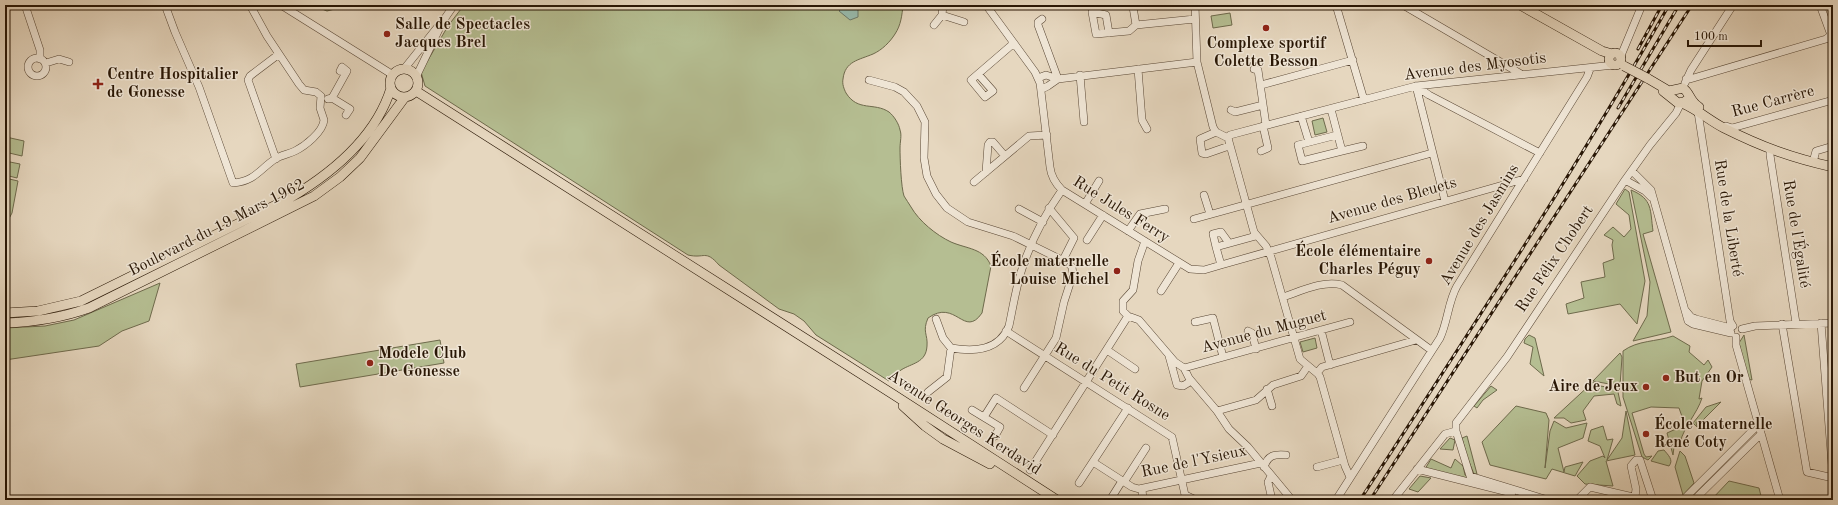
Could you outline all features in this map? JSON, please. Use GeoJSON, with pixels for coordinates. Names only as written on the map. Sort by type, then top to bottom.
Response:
{"type":"FeatureCollection","features":[{"type":"Feature","properties":{"kind":"main road"},"geometry":{"type":"LineString","coordinates":[[1520,5],[1571,34],[1586,46],[1693,103],[1761,146]]}},
{"type":"Feature","properties":{"kind":"main road"},"geometry":{"type":"LineString","coordinates":[[404,70],[409,70],[416,77],[418,86],[416,91],[410,96],[405,97],[397,95],[391,88],[390,84],[393,75],[396,72],[404,70]]}},
{"type":"Feature","properties":{"kind":"main road","name":"Boulevard du 19 Mars 1962"},"geometry":{"type":"LineString","coordinates":[[5,313],[38,312],[81,301],[307,188],[341,162],[360,142],[388,98],[391,88]]}},
{"type":"Feature","properties":{"kind":"main road"},"geometry":{"type":"LineString","coordinates":[[416,91],[872,382]]}},
{"type":"Feature","properties":{"kind":"main road"},"geometry":{"type":"LineString","coordinates":[[1680,96],[1698,112],[1721,126],[1761,146],[1785,155],[1833,167]]}},
{"type":"Feature","properties":{"kind":"main road","name":"Boulevard du 19 Mars 1962"},"geometry":{"type":"LineString","coordinates":[[5,323],[31,322],[53,318],[89,308],[314,196],[340,177],[360,158],[405,97]]}},
{"type":"Feature","properties":{"kind":"main road","name":"Avenue Georges Kerdavid"},"geometry":{"type":"LineString","coordinates":[[872,382],[943,439],[960,450],[985,461],[1046,500]]}},
{"type":"Feature","properties":{"kind":"main road","name":"Avenue Georges Kerdavid"},"geometry":{"type":"LineString","coordinates":[[872,382],[1057,500]]}},
{"type":"Feature","properties":{"kind":"street"},"geometry":{"type":"LineString","coordinates":[[25,5],[43,61],[59,59],[69,62]]}},
{"type":"Feature","properties":{"kind":"street"},"geometry":{"type":"LineString","coordinates":[[165,5],[174,32],[199,87],[233,183],[251,179],[276,159],[295,151],[320,130],[324,120],[321,112],[322,100],[316,92],[304,90],[279,54],[250,5]]}},
{"type":"Feature","properties":{"kind":"street"},"geometry":{"type":"LineString","coordinates":[[281,5],[393,75]]}},
{"type":"Feature","properties":{"kind":"street"},"geometry":{"type":"LineString","coordinates":[[404,70],[454,5]]}},
{"type":"Feature","properties":{"kind":"street"},"geometry":{"type":"LineString","coordinates":[[934,25],[942,15],[943,5]]}},
{"type":"Feature","properties":{"kind":"street","name":"Rue Jules Ferry"},"geometry":{"type":"LineString","coordinates":[[986,5],[1038,78],[1042,89],[1051,175],[1062,190],[1153,247],[1196,271],[1268,251]]}},
{"type":"Feature","properties":{"kind":"street"},"geometry":{"type":"LineString","coordinates":[[1195,5],[1197,62],[1216,132],[1228,138],[1229,146],[1233,154],[1256,236],[1268,251],[1283,297],[1300,359],[1317,372],[1320,377],[1343,460],[1350,477]]}},
{"type":"Feature","properties":{"kind":"street"},"geometry":{"type":"LineString","coordinates":[[1336,5],[1364,100]]}},
{"type":"Feature","properties":{"kind":"street"},"geometry":{"type":"LineString","coordinates":[[1403,5],[1521,74]]}},
{"type":"Feature","properties":{"kind":"street"},"geometry":{"type":"LineString","coordinates":[[1614,61],[1626,45],[1642,5]]}},
{"type":"Feature","properties":{"kind":"street","name":"Rue Félix Chobert"},"geometry":{"type":"LineString","coordinates":[[1456,431],[1455,425],[1457,419],[1507,357],[1625,180],[1676,113],[1685,72],[1728,5]]}},
{"type":"Feature","properties":{"kind":"street"},"geometry":{"type":"LineString","coordinates":[[1680,96],[1686,79],[1733,5]]}},
{"type":"Feature","properties":{"kind":"street"},"geometry":{"type":"LineString","coordinates":[[1686,79],[1826,40],[1832,35],[1820,5]]}},
{"type":"Feature","properties":{"kind":"street"},"geometry":{"type":"LineString","coordinates":[[1133,7],[1136,26]]}},
{"type":"Feature","properties":{"kind":"street"},"geometry":{"type":"LineString","coordinates":[[942,15],[964,22]]}},
{"type":"Feature","properties":{"kind":"street"},"geometry":{"type":"LineString","coordinates":[[1042,19],[1038,22],[1038,25],[1058,79]]}},
{"type":"Feature","properties":{"kind":"street"},"geometry":{"type":"LineString","coordinates":[[1109,32],[1129,30],[1136,26],[1195,19]]}},
{"type":"Feature","properties":{"kind":"street"},"geometry":{"type":"LineString","coordinates":[[416,77],[443,21]]}},
{"type":"Feature","properties":{"kind":"street"},"geometry":{"type":"LineString","coordinates":[[978,74],[1014,43]]}},
{"type":"Feature","properties":{"kind":"street"},"geometry":{"type":"LineString","coordinates":[[276,159],[248,80],[250,76],[279,54]]}},
{"type":"Feature","properties":{"kind":"street"},"geometry":{"type":"LineString","coordinates":[[1261,84],[1353,60]]}},
{"type":"Feature","properties":{"kind":"street","name":"Avenue des Myosotis"},"geometry":{"type":"LineString","coordinates":[[1228,138],[1230,135],[1416,86],[1521,74],[1590,69],[1614,61]]}},
{"type":"Feature","properties":{"kind":"street"},"geometry":{"type":"LineString","coordinates":[[1042,89],[1058,79],[1080,75],[1197,62]]}},
{"type":"Feature","properties":{"kind":"street"},"geometry":{"type":"LineString","coordinates":[[332,98],[347,71],[342,67],[340,71]]}},
{"type":"Feature","properties":{"kind":"street"},"geometry":{"type":"LineString","coordinates":[[1138,68],[1142,120],[1146,129]]}},
{"type":"Feature","properties":{"kind":"street"},"geometry":{"type":"LineString","coordinates":[[1254,69],[1258,70],[1261,84],[1268,148],[1261,150]]}},
{"type":"Feature","properties":{"kind":"street","name":"Avenue des Jasmins"},"geometry":{"type":"LineString","coordinates":[[1336,500],[1440,338],[1445,327],[1452,296],[1457,286],[1587,77],[1590,69]]}},
{"type":"Feature","properties":{"kind":"street"},"geometry":{"type":"LineString","coordinates":[[1038,78],[1046,75],[1058,79]]}},
{"type":"Feature","properties":{"kind":"street"},"geometry":{"type":"LineString","coordinates":[[1080,75],[1084,122]]}},
{"type":"Feature","properties":{"kind":"street"},"geometry":{"type":"LineString","coordinates":[[869,80],[895,87],[904,92],[917,106],[925,122],[924,158],[927,176],[936,194],[947,208],[968,222],[1003,232],[1032,244],[1063,260],[1072,267],[1073,274],[1064,302],[1056,338],[1024,388]]}},
{"type":"Feature","properties":{"kind":"street"},"geometry":{"type":"LineString","coordinates":[[1416,86],[1429,95],[1540,153]]}},
{"type":"Feature","properties":{"kind":"street"},"geometry":{"type":"LineString","coordinates":[[1416,86],[1445,201]]}},
{"type":"Feature","properties":{"kind":"street"},"geometry":{"type":"LineString","coordinates":[[322,100],[332,98],[350,109],[346,115]]}},
{"type":"Feature","properties":{"kind":"street","name":"Rue Carrère"},"geometry":{"type":"LineString","coordinates":[[1721,126],[1730,129],[1833,100]]}},
{"type":"Feature","properties":{"kind":"street"},"geometry":{"type":"LineString","coordinates":[[1231,110],[1235,112],[1263,105]]}},
{"type":"Feature","properties":{"kind":"street"},"geometry":{"type":"LineString","coordinates":[[1330,109],[1342,151]]}},
{"type":"Feature","properties":{"kind":"street","name":"Rue de la Liberté"},"geometry":{"type":"LineString","coordinates":[[1698,112],[1730,321],[1780,500]]}},
{"type":"Feature","properties":{"kind":"street"},"geometry":{"type":"LineString","coordinates":[[1301,116],[1309,142]]}},
{"type":"Feature","properties":{"kind":"street"},"geometry":{"type":"LineString","coordinates":[[1216,132],[1200,139],[1202,153],[1206,154],[1229,146]]}},
{"type":"Feature","properties":{"kind":"street"},"geometry":{"type":"LineString","coordinates":[[974,182],[1029,136],[1047,135]]}},
{"type":"Feature","properties":{"kind":"street"},"geometry":{"type":"LineString","coordinates":[[1337,135],[1298,145],[1302,161],[1364,146]]}},
{"type":"Feature","properties":{"kind":"street"},"geometry":{"type":"LineString","coordinates":[[986,172],[988,145],[990,142],[993,142],[1005,156]]}},
{"type":"Feature","properties":{"kind":"street"},"geometry":{"type":"LineString","coordinates":[[1813,162],[1816,151],[1833,146]]}},
{"type":"Feature","properties":{"kind":"street","name":"Rue de l'Égalité"},"geometry":{"type":"LineString","coordinates":[[1770,149],[1796,324]]}},
{"type":"Feature","properties":{"kind":"street"},"geometry":{"type":"LineString","coordinates":[[1194,219],[1432,153]]}},
{"type":"Feature","properties":{"kind":"street"},"geometry":{"type":"LineString","coordinates":[[1632,171],[1651,190],[1684,308],[1691,317],[1733,331],[1737,325],[1742,329],[1755,326],[1782,324],[1833,323]]}},
{"type":"Feature","properties":{"kind":"street","name":"Avenue des Bleuets"},"geometry":{"type":"LineString","coordinates":[[1268,251],[1524,179]]}},
{"type":"Feature","properties":{"kind":"street"},"geometry":{"type":"LineString","coordinates":[[1625,180],[1644,191],[1652,198]]}},
{"type":"Feature","properties":{"kind":"street"},"geometry":{"type":"LineString","coordinates":[[1085,204],[1099,181]]}},
{"type":"Feature","properties":{"kind":"street"},"geometry":{"type":"LineString","coordinates":[[936,319],[943,338],[951,348],[972,351],[985,349],[998,341],[1006,331],[1021,270],[1032,244],[1049,208],[1062,190]]}},
{"type":"Feature","properties":{"kind":"street"},"geometry":{"type":"LineString","coordinates":[[1204,195],[1210,214]]}},
{"type":"Feature","properties":{"kind":"street"},"geometry":{"type":"LineString","coordinates":[[1049,208],[1074,238],[1063,260]]}},
{"type":"Feature","properties":{"kind":"street"},"geometry":{"type":"LineString","coordinates":[[1019,209],[1042,222]]}},
{"type":"Feature","properties":{"kind":"street"},"geometry":{"type":"LineString","coordinates":[[1128,230],[1140,214],[1165,209]]}},
{"type":"Feature","properties":{"kind":"street"},"geometry":{"type":"LineString","coordinates":[[1087,240],[1103,215]]}},
{"type":"Feature","properties":{"kind":"street"},"geometry":{"type":"LineString","coordinates":[[1221,265],[1213,234],[1221,232],[1229,243]]}},
{"type":"Feature","properties":{"kind":"street"},"geometry":{"type":"LineString","coordinates":[[1216,247],[1256,236]]}},
{"type":"Feature","properties":{"kind":"street"},"geometry":{"type":"LineString","coordinates":[[1145,241],[1138,261],[1133,290],[1123,301],[1123,311],[1128,316],[1139,320],[1175,362],[1184,368],[1191,381],[1217,411],[1229,429],[1292,500]]}},
{"type":"Feature","properties":{"kind":"street"},"geometry":{"type":"LineString","coordinates":[[1138,261],[1153,247]]}},
{"type":"Feature","properties":{"kind":"street"},"geometry":{"type":"LineString","coordinates":[[1161,291],[1180,263]]}},
{"type":"Feature","properties":{"kind":"street"},"geometry":{"type":"LineString","coordinates":[[1283,297],[1326,284],[1335,283],[1342,285],[1431,350]]}},
{"type":"Feature","properties":{"kind":"street"},"geometry":{"type":"LineString","coordinates":[[1030,470],[1128,316]]}},
{"type":"Feature","properties":{"kind":"street"},"geometry":{"type":"LineString","coordinates":[[1195,322],[1213,318],[1223,357]]}},
{"type":"Feature","properties":{"kind":"street","name":"Avenue du Muguet"},"geometry":{"type":"LineString","coordinates":[[1184,368],[1350,322]]}},
{"type":"Feature","properties":{"kind":"street"},"geometry":{"type":"LineString","coordinates":[[1782,324],[1807,472],[1833,478],[1821,323]]}},
{"type":"Feature","properties":{"kind":"street"},"geometry":{"type":"LineString","coordinates":[[1321,330],[1330,365]]}},
{"type":"Feature","properties":{"kind":"street","name":"Rue du Petit Rosne"},"geometry":{"type":"LineString","coordinates":[[1006,331],[1044,357],[1087,382],[1172,437],[1182,480],[1183,497]]}},
{"type":"Feature","properties":{"kind":"street"},"geometry":{"type":"LineString","coordinates":[[1248,331],[1252,333],[1256,349]]}},
{"type":"Feature","properties":{"kind":"street"},"geometry":{"type":"LineString","coordinates":[[1317,372],[1322,367],[1416,340]]}},
{"type":"Feature","properties":{"kind":"street"},"geometry":{"type":"LineString","coordinates":[[928,392],[947,376],[951,348]]}},
{"type":"Feature","properties":{"kind":"street"},"geometry":{"type":"LineString","coordinates":[[1107,350],[1135,368]]}},
{"type":"Feature","properties":{"kind":"street"},"geometry":{"type":"LineString","coordinates":[[1169,355],[1178,385],[1182,386],[1191,381]]}},
{"type":"Feature","properties":{"kind":"street"},"geometry":{"type":"LineString","coordinates":[[1217,411],[1256,400],[1273,385],[1299,378],[1308,366]]}},
{"type":"Feature","properties":{"kind":"street"},"geometry":{"type":"LineString","coordinates":[[1267,389],[1272,406]]}},
{"type":"Feature","properties":{"kind":"street"},"geometry":{"type":"LineString","coordinates":[[984,417],[996,398],[1053,434]]}},
{"type":"Feature","properties":{"kind":"street"},"geometry":{"type":"LineString","coordinates":[[1079,483],[1128,408]]}},
{"type":"Feature","properties":{"kind":"street"},"geometry":{"type":"LineString","coordinates":[[972,410],[1000,427],[995,436]]}},
{"type":"Feature","properties":{"kind":"street"},"geometry":{"type":"LineString","coordinates":[[1683,500],[1758,425]]}},
{"type":"Feature","properties":{"kind":"street"},"geometry":{"type":"LineString","coordinates":[[1393,500],[1445,434],[1456,431],[1469,479]]}},
{"type":"Feature","properties":{"kind":"street"},"geometry":{"type":"LineString","coordinates":[[1694,500],[1761,434]]}},
{"type":"Feature","properties":{"kind":"street"},"geometry":{"type":"LineString","coordinates":[[1110,500],[1146,448]]}},
{"type":"Feature","properties":{"kind":"street"},"geometry":{"type":"LineString","coordinates":[[1262,465],[1273,455],[1286,455]]}},
{"type":"Feature","properties":{"kind":"street"},"geometry":{"type":"LineString","coordinates":[[1317,467],[1343,460]]}},
{"type":"Feature","properties":{"kind":"street"},"geometry":{"type":"LineString","coordinates":[[1635,497],[1636,489],[1631,466],[1632,462],[1640,460],[1653,500]]}},
{"type":"Feature","properties":{"kind":"street","name":"Rue de l'Ysieux"},"geometry":{"type":"LineString","coordinates":[[1093,462],[1132,487],[1142,489],[1262,465]]}},
{"type":"Feature","properties":{"kind":"street"},"geometry":{"type":"LineString","coordinates":[[1417,470],[1469,479],[1525,496],[1534,496],[1548,500]]}},
{"type":"Feature","properties":{"kind":"street"},"geometry":{"type":"LineString","coordinates":[[1272,476],[1268,482],[1272,500]]}},
{"type":"Feature","properties":{"kind":"street"},"geometry":{"type":"LineString","coordinates":[[1577,500],[1590,487],[1646,500]]}},
{"type":"Feature","properties":{"kind":"street"},"geometry":{"type":"LineString","coordinates":[[1142,489],[1143,500]]}},
{"type":"Feature","properties":{"kind":"street"},"geometry":{"type":"LineString","coordinates":[[1183,497],[1196,500]]}},
{"type":"Feature","properties":{"kind":"shaded area"},"geometry":{"type":"Polygon","coordinates":[[[312,5],[350,5],[327,11],[312,5]]]}},
{"type":"Feature","properties":{"kind":"shaded area"},"geometry":{"type":"Polygon","coordinates":[[[464,5],[903,5],[900,24],[893,37],[886,46],[880,50],[850,65],[844,73],[843,86],[846,93],[856,103],[883,109],[889,112],[896,120],[901,134],[900,159],[903,192],[914,212],[928,227],[940,236],[951,242],[979,252],[988,260],[991,266],[982,313],[976,320],[970,322],[964,321],[953,314],[946,312],[938,313],[928,318],[925,330],[927,346],[924,356],[918,362],[901,370],[889,381],[816,335],[804,321],[794,314],[779,309],[719,265],[711,257],[688,255],[425,86],[421,72],[448,26],[464,5]]]}},
{"type":"Feature","properties":{"kind":"shaded area"},"geometry":{"type":"Polygon","coordinates":[[[851,7],[858,10],[858,17],[850,20],[839,11],[842,8],[851,7]]]}},
{"type":"Feature","properties":{"kind":"shaded area"},"geometry":{"type":"Polygon","coordinates":[[[1230,13],[1232,25],[1213,28],[1211,16],[1230,13]]]}},
{"type":"Feature","properties":{"kind":"shaded area"},"geometry":{"type":"Polygon","coordinates":[[[1323,118],[1327,132],[1315,135],[1312,121],[1323,118]]]}},
{"type":"Feature","properties":{"kind":"shaded area"},"geometry":{"type":"Polygon","coordinates":[[[6,137],[24,141],[22,156],[5,152],[6,137]]]}},
{"type":"Feature","properties":{"kind":"shaded area"},"geometry":{"type":"Polygon","coordinates":[[[5,161],[20,164],[17,178],[5,175],[5,161]]]}},
{"type":"Feature","properties":{"kind":"shaded area"},"geometry":{"type":"Polygon","coordinates":[[[5,178],[18,181],[12,213],[5,226],[5,178]]]}},
{"type":"Feature","properties":{"kind":"shaded area"},"geometry":{"type":"Polygon","coordinates":[[[1625,189],[1629,192],[1645,281],[1637,324],[1620,304],[1568,314],[1566,304],[1584,298],[1581,282],[1605,277],[1603,263],[1614,259],[1612,245],[1613,240],[1604,235],[1613,227],[1624,237],[1631,229],[1629,215],[1616,204],[1625,189]]]}},
{"type":"Feature","properties":{"kind":"shaded area"},"geometry":{"type":"Polygon","coordinates":[[[1631,190],[1638,193],[1647,201],[1651,211],[1653,231],[1643,234],[1671,332],[1633,341],[1647,316],[1650,282],[1631,190]]]}},
{"type":"Feature","properties":{"kind":"shaded area"},"geometry":{"type":"Polygon","coordinates":[[[160,283],[149,321],[122,331],[99,346],[5,360],[5,328],[45,326],[74,320],[160,283]]]}},
{"type":"Feature","properties":{"kind":"shaded area"},"geometry":{"type":"Polygon","coordinates":[[[1529,335],[1535,338],[1544,376],[1530,364],[1533,347],[1524,343],[1525,339],[1529,335]]]}},
{"type":"Feature","properties":{"kind":"shaded area"},"geometry":{"type":"Polygon","coordinates":[[[1744,335],[1752,380],[1747,379],[1739,343],[1744,335]]]}},
{"type":"Feature","properties":{"kind":"shaded area"},"geometry":{"type":"Polygon","coordinates":[[[1673,336],[1690,346],[1689,352],[1704,365],[1708,360],[1712,367],[1702,381],[1699,399],[1702,398],[1700,404],[1684,431],[1680,443],[1674,447],[1673,455],[1667,433],[1685,425],[1679,408],[1651,407],[1632,413],[1644,454],[1646,457],[1652,456],[1648,460],[1642,457],[1623,397],[1623,351],[1629,347],[1641,343],[1673,336]]]}},
{"type":"Feature","properties":{"kind":"shaded area"},"geometry":{"type":"Polygon","coordinates":[[[1315,338],[1317,348],[1303,352],[1300,342],[1315,338]]]}},
{"type":"Feature","properties":{"kind":"shaded area","name":"Modele Club De Gonesse"},"geometry":{"type":"Polygon","coordinates":[[[440,340],[444,363],[300,387],[296,364],[440,340]]]}},
{"type":"Feature","properties":{"kind":"shaded area"},"geometry":{"type":"Polygon","coordinates":[[[1620,353],[1622,357],[1620,386],[1593,381],[1620,353]]]}},
{"type":"Feature","properties":{"kind":"shaded area"},"geometry":{"type":"Polygon","coordinates":[[[1593,382],[1600,386],[1614,388],[1618,392],[1621,406],[1617,404],[1614,394],[1594,396],[1583,411],[1586,420],[1571,423],[1564,418],[1554,418],[1593,382]]]}},
{"type":"Feature","properties":{"kind":"shaded area"},"geometry":{"type":"Polygon","coordinates":[[[1491,386],[1497,390],[1483,400],[1477,408],[1474,406],[1491,386]]]}},
{"type":"Feature","properties":{"kind":"shaded area"},"geometry":{"type":"Polygon","coordinates":[[[1721,402],[1702,421],[1696,422],[1697,427],[1693,423],[1706,407],[1721,402]]]}},
{"type":"Feature","properties":{"kind":"shaded area"},"geometry":{"type":"Polygon","coordinates":[[[1516,406],[1546,413],[1549,420],[1545,468],[1550,431],[1554,421],[1566,428],[1587,423],[1583,438],[1558,448],[1564,472],[1565,467],[1583,462],[1575,476],[1552,469],[1546,479],[1490,465],[1482,442],[1516,406]]]}},
{"type":"Feature","properties":{"kind":"shaded area"},"geometry":{"type":"Polygon","coordinates":[[[1626,411],[1635,455],[1606,461],[1613,486],[1585,484],[1577,476],[1590,461],[1603,456],[1605,458],[1600,446],[1588,441],[1591,430],[1603,426],[1607,440],[1613,439],[1607,460],[1622,438],[1626,411]]]}},
{"type":"Feature","properties":{"kind":"shaded area"},"geometry":{"type":"Polygon","coordinates":[[[1467,436],[1477,474],[1474,474],[1467,457],[1462,438],[1467,436]]]}},
{"type":"Feature","properties":{"kind":"shaded area"},"geometry":{"type":"Polygon","coordinates":[[[1450,438],[1455,440],[1453,450],[1440,449],[1450,438]]]}},
{"type":"Feature","properties":{"kind":"shaded area"},"geometry":{"type":"Polygon","coordinates":[[[1664,450],[1671,460],[1669,466],[1651,461],[1658,451],[1664,450]]]}},
{"type":"Feature","properties":{"kind":"shaded area"},"geometry":{"type":"Polygon","coordinates":[[[1680,451],[1685,456],[1694,483],[1683,495],[1675,467],[1680,451]]]}},
{"type":"Feature","properties":{"kind":"shaded area"},"geometry":{"type":"Polygon","coordinates":[[[1431,459],[1451,468],[1455,459],[1463,466],[1465,475],[1467,476],[1464,480],[1425,469],[1431,459]]]}},
{"type":"Feature","properties":{"kind":"shaded area"},"geometry":{"type":"Polygon","coordinates":[[[1420,476],[1431,478],[1418,492],[1409,489],[1420,476]]]}},
{"type":"Feature","properties":{"kind":"shaded area"},"geometry":{"type":"Polygon","coordinates":[[[1729,481],[1759,488],[1762,500],[1711,500],[1729,481]]]}},
{"type":"Feature","properties":{"kind":"railway"},"geometry":{"type":"LineString","coordinates":[[1638,49],[1662,5]]}},
{"type":"Feature","properties":{"kind":"railway"},"geometry":{"type":"LineString","coordinates":[[1360,500],[1479,317],[1557,193],[1633,68],[1669,5]]}},
{"type":"Feature","properties":{"kind":"railway"},"geometry":{"type":"LineString","coordinates":[[1618,108],[1679,5]]}},
{"type":"Feature","properties":{"kind":"railway"},"geometry":{"type":"LineString","coordinates":[[1370,500],[1692,5]]}},
{"type":"Feature","properties":{"kind":"place","name":"Complexe sportif Colette Besson"},"geometry":{"type":"Point","coordinates":[1266,28]}},
{"type":"Feature","properties":{"kind":"place","name":"Salle de Spectacles Jacques Brel"},"geometry":{"type":"Point","coordinates":[387,34]}},
{"type":"Feature","properties":{"kind":"place","name":"Centre Hospitalier de Gonesse"},"geometry":{"type":"Point","coordinates":[98,84]}},
{"type":"Feature","properties":{"kind":"place","name":"École élémentaire Charles Péguy"},"geometry":{"type":"Point","coordinates":[1429,261]}},
{"type":"Feature","properties":{"kind":"place","name":"École maternelle Louise Michel"},"geometry":{"type":"Point","coordinates":[1117,271]}},
{"type":"Feature","properties":{"kind":"place","name":"Modele Club De Gonesse"},"geometry":{"type":"Point","coordinates":[370,363]}},
{"type":"Feature","properties":{"kind":"place","name":"But en Or"},"geometry":{"type":"Point","coordinates":[1666,378]}},
{"type":"Feature","properties":{"kind":"place","name":"Aire de Jeux"},"geometry":{"type":"Point","coordinates":[1646,387]}},
{"type":"Feature","properties":{"kind":"place","name":"École maternelle René Coty"},"geometry":{"type":"Point","coordinates":[1646,434]}}]}
